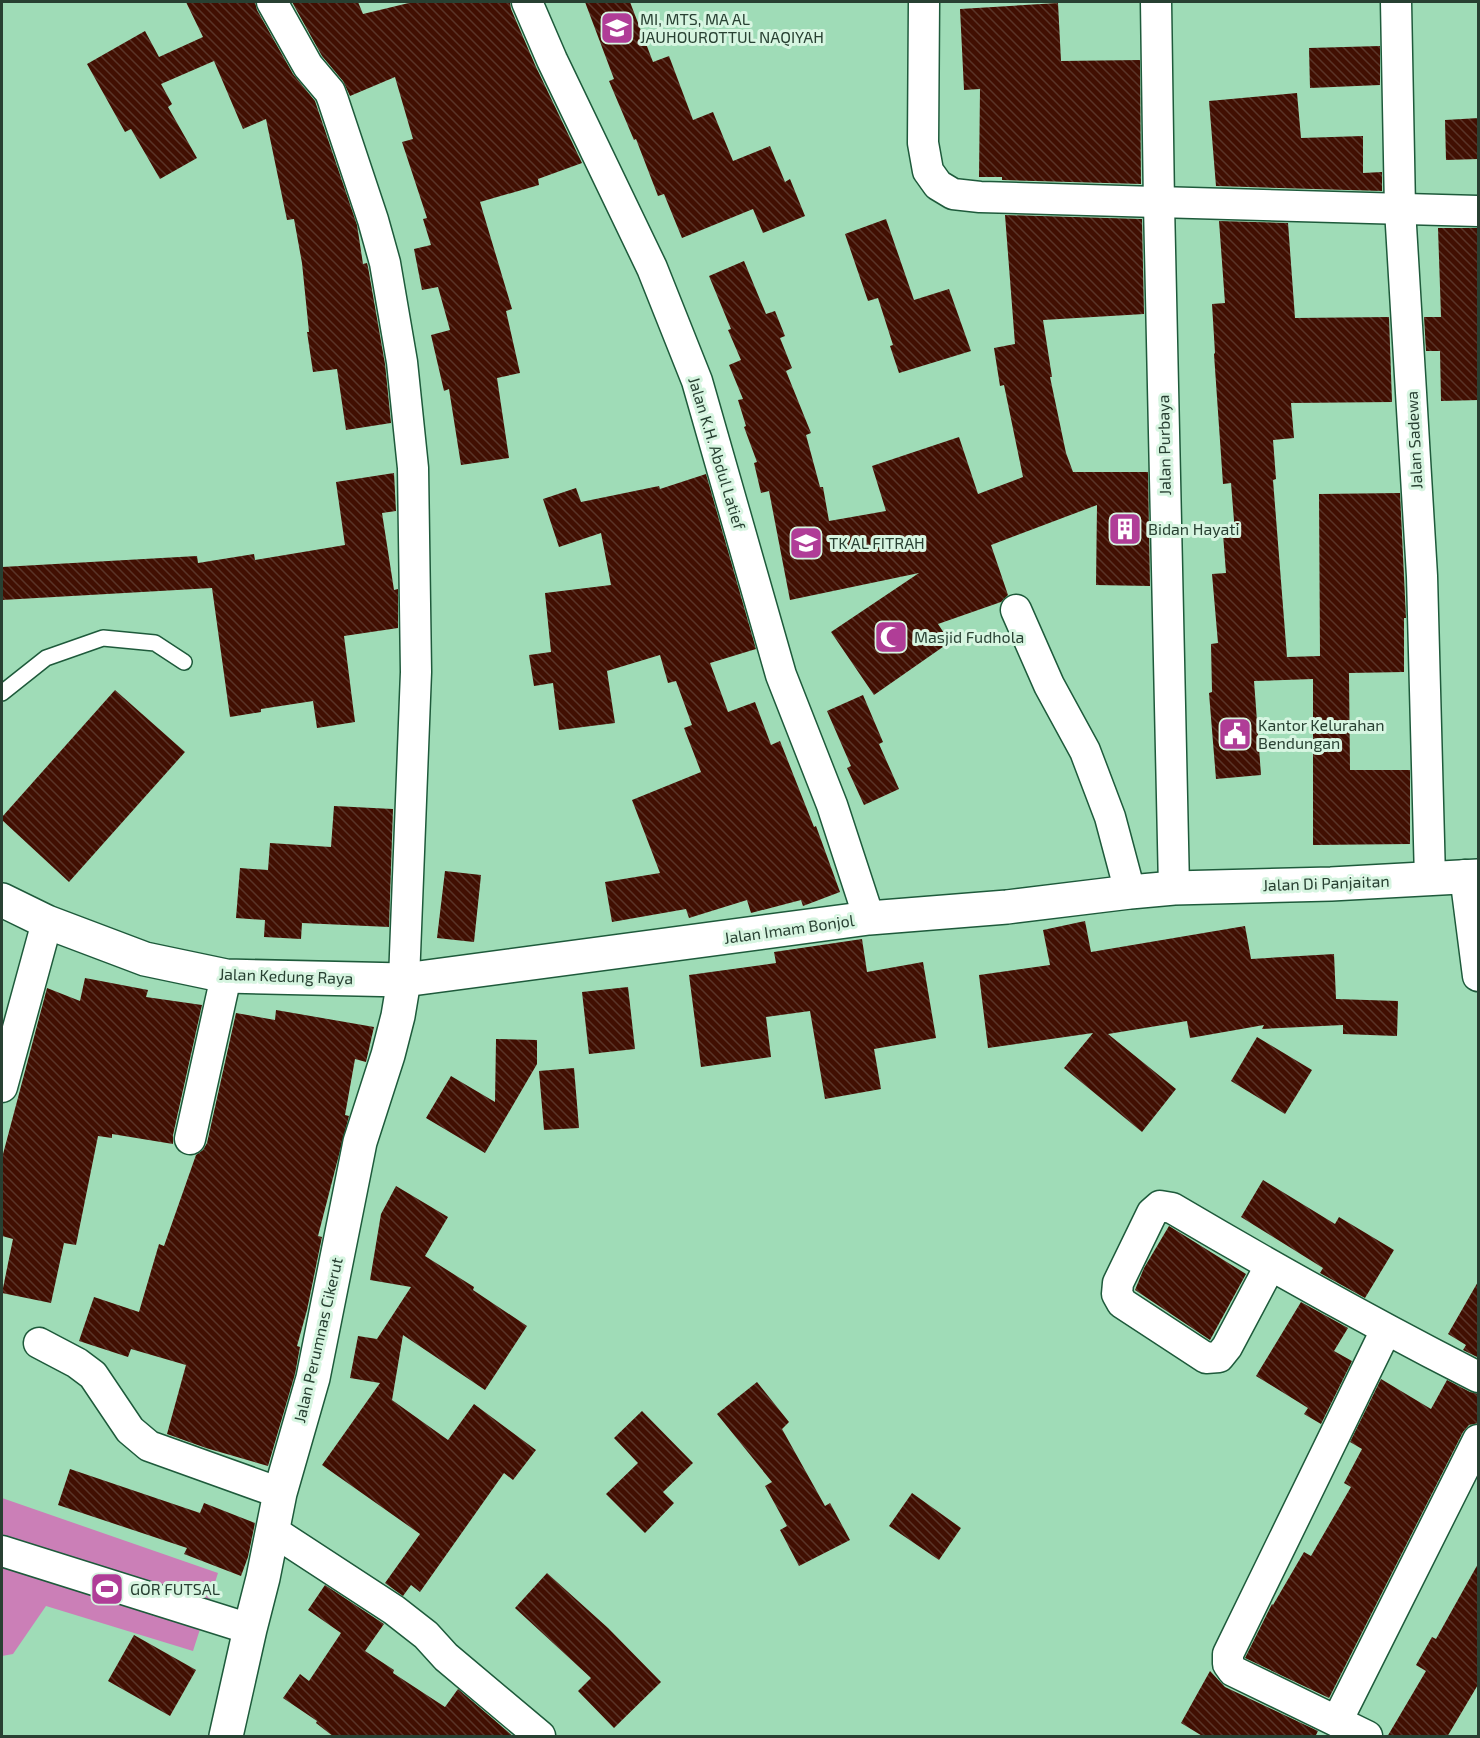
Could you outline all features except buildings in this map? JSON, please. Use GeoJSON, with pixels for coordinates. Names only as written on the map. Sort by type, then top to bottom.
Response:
{"type":"FeatureCollection","features":[{"type":"Feature","properties":{"kind":"street"},"geometry":{"type":"LineString","coordinates":[[272,2],[308,66],[330,92],[333,100],[385,263],[402,362],[413,468],[416,672],[404,980]]}},
{"type":"Feature","properties":{"kind":"street","name":"Jalan K.H. Abdul Latief"},"geometry":{"type":"LineString","coordinates":[[527,2],[552,60],[652,267],[697,381],[781,675],[832,805],[869,918]]}},
{"type":"Feature","properties":{"kind":"street"},"geometry":{"type":"LineString","coordinates":[[924,2],[924,143],[928,171],[938,185],[953,194],[1159,204],[1479,211]]}},
{"type":"Feature","properties":{"kind":"street","name":"Jalan Purbaya"},"geometry":{"type":"LineString","coordinates":[[1156,2],[1174,888]]}},
{"type":"Feature","properties":{"kind":"street","name":"Jalan Sadewa"},"geometry":{"type":"LineString","coordinates":[[1396,2],[1400,209],[1422,576],[1430,879]]}},
{"type":"Feature","properties":{"kind":"street"},"geometry":{"type":"LineString","coordinates":[[1016,610],[1050,685],[1085,751],[1110,817],[1130,892]]}},
{"type":"Feature","properties":{"kind":"street"},"geometry":{"type":"LineString","coordinates":[[1472,875],[1479,976]]}},
{"type":"Feature","properties":{"kind":"street","name":"Jalan Di Panjaitan"},"geometry":{"type":"LineString","coordinates":[[1174,888],[1430,879],[1472,875]]}},
{"type":"Feature","properties":{"kind":"street","name":"Jalan Imam Bonjol"},"geometry":{"type":"LineString","coordinates":[[404,980],[869,918],[1007,907],[1174,888]]}},
{"type":"Feature","properties":{"kind":"street","name":"Jalan Kedung Raya"},"geometry":{"type":"LineString","coordinates":[[2,900],[47,922],[145,959],[226,976],[404,980]]}},
{"type":"Feature","properties":{"kind":"street"},"geometry":{"type":"LineString","coordinates":[[2,1087],[47,922]]}},
{"type":"Feature","properties":{"kind":"street"},"geometry":{"type":"LineString","coordinates":[[190,1139],[226,976]]}},
{"type":"Feature","properties":{"kind":"street","name":"Jalan Perumnas Cikerut"},"geometry":{"type":"LineString","coordinates":[[226,1737],[280,1493],[313,1378],[360,1142],[388,1055],[404,980]]}},
{"type":"Feature","properties":{"kind":"street"},"geometry":{"type":"LineString","coordinates":[[1270,1266],[1219,1358],[1206,1358],[1122,1303],[1117,1294],[1118,1283],[1152,1213],[1160,1206],[1172,1208],[1270,1266],[1386,1330],[1479,1377]]}},
{"type":"Feature","properties":{"kind":"street"},"geometry":{"type":"LineString","coordinates":[[1367,1737],[1233,1671],[1228,1664],[1228,1654],[1386,1330]]}},
{"type":"Feature","properties":{"kind":"street"},"geometry":{"type":"LineString","coordinates":[[39,1343],[77,1363],[93,1375],[130,1430],[149,1446],[280,1493]]}},
{"type":"Feature","properties":{"kind":"street"},"geometry":{"type":"LineString","coordinates":[[1337,1721],[1479,1440]]}},
{"type":"Feature","properties":{"kind":"street"},"geometry":{"type":"LineString","coordinates":[[273,1531],[394,1610],[426,1635],[446,1657],[540,1737]]}},
{"type":"Feature","properties":{"kind":"street"},"geometry":{"type":"LineString","coordinates":[[2,1551],[250,1629]]}},
{"type":"Feature","properties":{"kind":"lane"},"geometry":{"type":"LineString","coordinates":[[2,693],[46,658],[103,638],[155,644],[184,662]]}},
{"type":"Feature","properties":{"kind":"shaded area","name":"GOR FUTSAL"},"geometry":{"type":"Polygon","coordinates":[[[2,1498],[218,1573],[193,1651],[46,1606],[13,1654],[2,1656],[2,1498]]]}},
{"type":"Feature","properties":{"kind":"place","name":"MI, MTS, MA AL JAUHOUROTTUL NAQIYAH"},"geometry":{"type":"Point","coordinates":[617,28]}},
{"type":"Feature","properties":{"kind":"place","name":"Bidan Hayati"},"geometry":{"type":"Point","coordinates":[1125,529]}},
{"type":"Feature","properties":{"kind":"place","name":"TK AL FITRAH"},"geometry":{"type":"Point","coordinates":[806,543]}},
{"type":"Feature","properties":{"kind":"place","name":"Masjid Fudhola"},"geometry":{"type":"Point","coordinates":[891,637]}},
{"type":"Feature","properties":{"kind":"place","name":"Kantor Kelurahan Bendungan"},"geometry":{"type":"Point","coordinates":[1235,734]}},
{"type":"Feature","properties":{"kind":"place","name":"GOR FUTSAL"},"geometry":{"type":"Point","coordinates":[107,1589]}}]}
